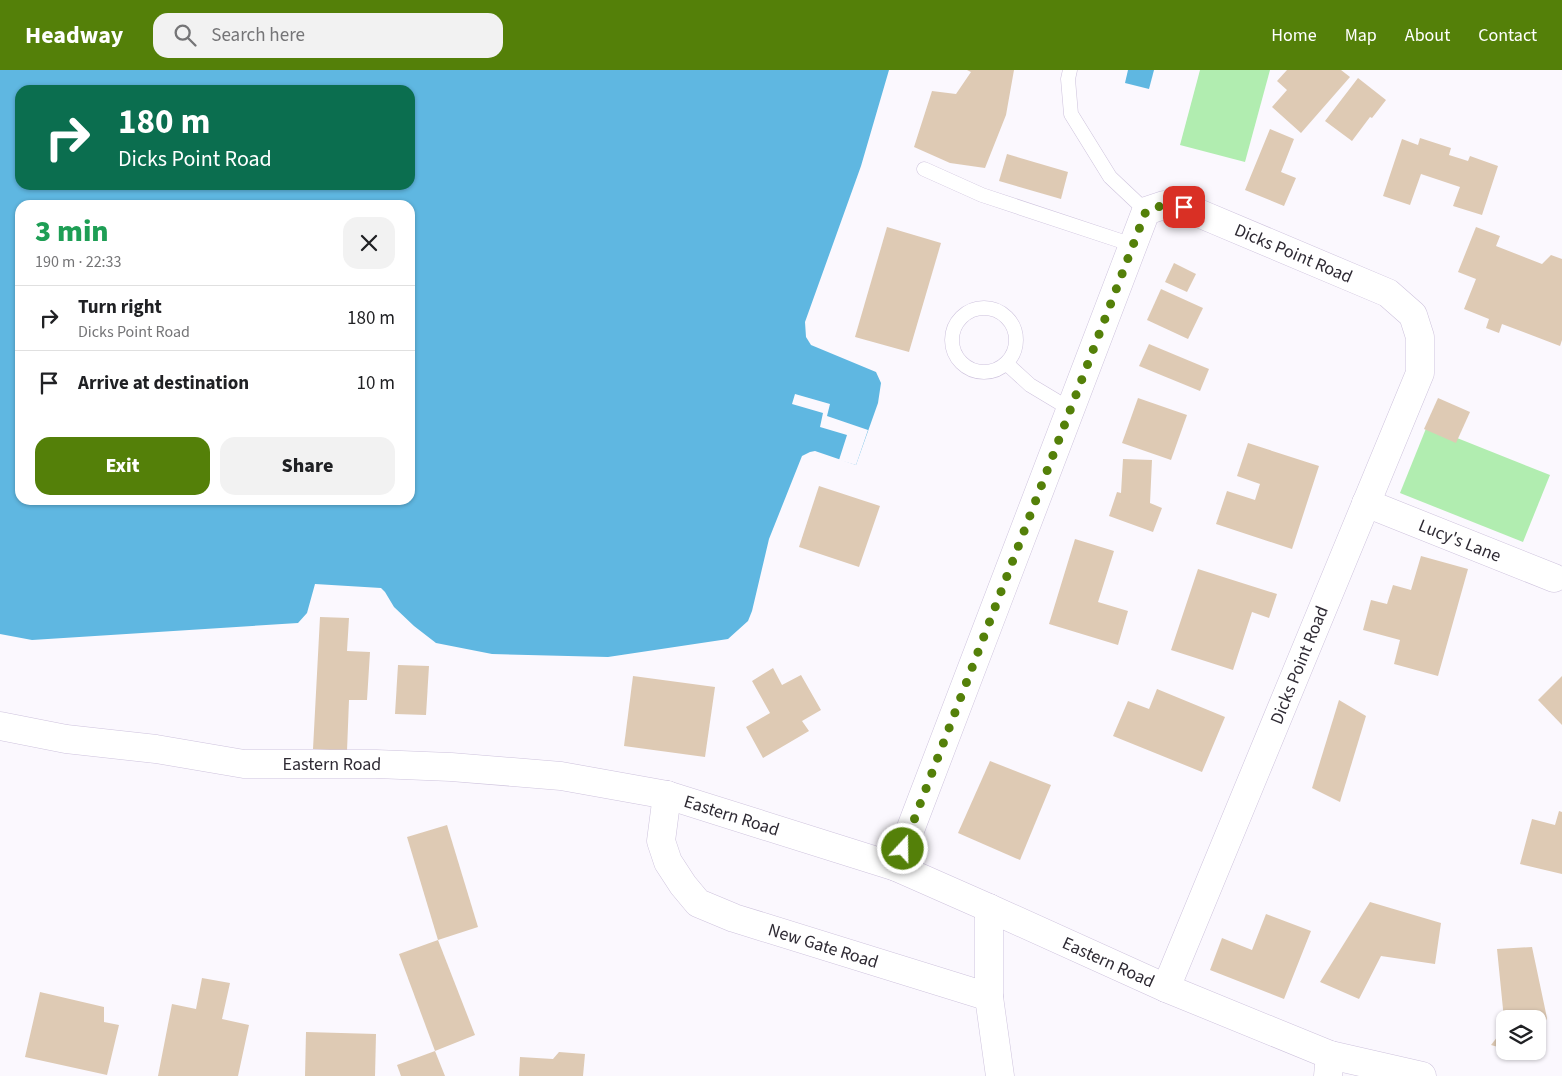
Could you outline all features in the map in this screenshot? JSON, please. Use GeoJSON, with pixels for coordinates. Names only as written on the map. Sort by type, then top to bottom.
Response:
{"type":"FeatureCollection","features":[{"type":"Feature","properties":{"kind":"main road","name":"Dicks Point Road"},"geometry":{"type":"LineString","coordinates":[[1146,211],[1164,205],[1184,207],[1388,294],[1413,315],[1420,337],[1420,373],[1166,988]]}},
{"type":"Feature","properties":{"kind":"main road"},"geometry":{"type":"LineString","coordinates":[[896,867],[1146,211]]}},
{"type":"Feature","properties":{"kind":"main road","name":"Lucy's Lane"},"geometry":{"type":"LineString","coordinates":[[1366,503],[1554,578]]}},
{"type":"Feature","properties":{"kind":"main road","name":"Eastern Road"},"geometry":{"type":"LineString","coordinates":[[0,726],[66,739],[156,749],[244,764],[376,764],[451,767],[561,776],[667,795],[896,867],[1166,988],[1329,1066],[1422,1076]]}},
{"type":"Feature","properties":{"kind":"main road","name":"New Gate Road"},"geometry":{"type":"LineString","coordinates":[[667,795],[660,841],[668,862],[698,903],[734,918],[989,997]]}},
{"type":"Feature","properties":{"kind":"main road"},"geometry":{"type":"LineString","coordinates":[[989,908],[989,997],[1000,1076]]}},
{"type":"Feature","properties":{"kind":"lane"},"geometry":{"type":"LineString","coordinates":[[1070,70],[1068,79],[1071,114],[1110,177],[1146,211]]}},
{"type":"Feature","properties":{"kind":"lane"},"geometry":{"type":"LineString","coordinates":[[924,169],[982,194],[1133,245]]}},
{"type":"Feature","properties":{"kind":"lane"},"geometry":{"type":"LineString","coordinates":[[988,307],[1005,314],[1016,329],[1017,348],[1007,364],[990,372],[972,370],[957,359],[951,341],[956,323],[970,310],[988,307]]}},
{"type":"Feature","properties":{"kind":"lane"},"geometry":{"type":"LineString","coordinates":[[1007,364],[1030,385],[1070,409]]}},
{"type":"Feature","properties":{"kind":"green space"},"geometry":{"type":"Polygon","coordinates":[[[1200,70],[1270,70],[1245,162],[1180,145],[1200,70]]]}},
{"type":"Feature","properties":{"kind":"green space"},"geometry":{"type":"Polygon","coordinates":[[[1427,426],[1550,475],[1523,542],[1400,493],[1427,426]]]}},
{"type":"Feature","properties":{"kind":"water"},"geometry":{"type":"Polygon","coordinates":[[[0,70],[889,70],[861,166],[805,322],[806,337],[811,345],[876,372],[881,383],[878,403],[856,465],[815,451],[802,456],[769,539],[748,621],[728,639],[608,657],[492,654],[436,643],[394,607],[381,588],[315,584],[307,613],[298,623],[32,640],[0,634],[0,70]]]}},
{"type":"Feature","properties":{"kind":"water"},"geometry":{"type":"Polygon","coordinates":[[[1128,70],[1154,70],[1149,89],[1125,83],[1128,70]]]}},
{"type":"Feature","properties":{"kind":"pier"},"geometry":{"type":"Polygon","coordinates":[[[795,394],[830,404],[827,416],[868,430],[856,465],[839,460],[847,435],[820,427],[823,413],[792,404],[795,394]]]}},
{"type":"Feature","properties":{"kind":"building"},"geometry":{"type":"Polygon","coordinates":[[[967,70],[1014,70],[1006,115],[985,168],[950,163],[914,147],[932,91],[956,94],[971,72],[967,70]]]}},
{"type":"Feature","properties":{"kind":"building"},"geometry":{"type":"Polygon","coordinates":[[[1287,70],[1341,70],[1350,77],[1301,133],[1272,107],[1287,90],[1277,81],[1287,70]]]}},
{"type":"Feature","properties":{"kind":"building"},"geometry":{"type":"Polygon","coordinates":[[[1358,78],[1386,100],[1352,141],[1325,121],[1358,78]]]}},
{"type":"Feature","properties":{"kind":"building"},"geometry":{"type":"Polygon","coordinates":[[[1270,129],[1294,139],[1281,172],[1296,178],[1284,206],[1245,190],[1270,129]]]}},
{"type":"Feature","properties":{"kind":"building"},"geometry":{"type":"Polygon","coordinates":[[[1420,138],[1451,148],[1449,155],[1468,161],[1470,156],[1498,166],[1482,215],[1453,206],[1460,187],[1421,174],[1410,205],[1383,196],[1402,139],[1418,145],[1420,138]]]}},
{"type":"Feature","properties":{"kind":"building"},"geometry":{"type":"Polygon","coordinates":[[[1007,154],[1068,172],[1061,199],[999,181],[1007,154]]]}},
{"type":"Feature","properties":{"kind":"building"},"geometry":{"type":"Polygon","coordinates":[[[887,227],[941,243],[909,352],[855,337],[887,227]]]}},
{"type":"Feature","properties":{"kind":"building"},"geometry":{"type":"Polygon","coordinates":[[[1476,227],[1500,236],[1496,246],[1542,264],[1551,255],[1562,259],[1562,340],[1560,346],[1502,324],[1499,333],[1486,328],[1489,319],[1464,309],[1476,279],[1458,272],[1476,227]]]}},
{"type":"Feature","properties":{"kind":"building"},"geometry":{"type":"Polygon","coordinates":[[[1174,263],[1196,274],[1187,292],[1165,282],[1174,263]]]}},
{"type":"Feature","properties":{"kind":"building"},"geometry":{"type":"Polygon","coordinates":[[[1161,289],[1203,308],[1188,339],[1147,320],[1161,289]]]}},
{"type":"Feature","properties":{"kind":"building"},"geometry":{"type":"Polygon","coordinates":[[[1149,344],[1209,369],[1200,391],[1139,366],[1149,344]]]}},
{"type":"Feature","properties":{"kind":"building"},"geometry":{"type":"Polygon","coordinates":[[[1138,398],[1187,415],[1171,460],[1122,443],[1138,398]]]}},
{"type":"Feature","properties":{"kind":"building"},"geometry":{"type":"Polygon","coordinates":[[[1438,398],[1470,412],[1456,443],[1424,429],[1438,398]]]}},
{"type":"Feature","properties":{"kind":"building"},"geometry":{"type":"Polygon","coordinates":[[[1248,443],[1319,466],[1292,549],[1216,524],[1227,491],[1255,500],[1260,484],[1237,476],[1248,443]]]}},
{"type":"Feature","properties":{"kind":"building"},"geometry":{"type":"Polygon","coordinates":[[[1123,459],[1152,460],[1150,503],[1162,508],[1153,532],[1109,516],[1117,492],[1121,493],[1123,459]]]}},
{"type":"Feature","properties":{"kind":"building"},"geometry":{"type":"Polygon","coordinates":[[[819,486],[880,506],[859,567],[799,547],[819,486]]]}},
{"type":"Feature","properties":{"kind":"building"},"geometry":{"type":"Polygon","coordinates":[[[1075,539],[1114,551],[1098,602],[1128,611],[1118,645],[1049,624],[1075,539]]]}},
{"type":"Feature","properties":{"kind":"building"},"geometry":{"type":"Polygon","coordinates":[[[1421,556],[1468,569],[1438,676],[1394,664],[1400,640],[1363,630],[1371,600],[1387,604],[1393,585],[1411,590],[1421,556]]]}},
{"type":"Feature","properties":{"kind":"building"},"geometry":{"type":"Polygon","coordinates":[[[1198,569],[1277,594],[1269,618],[1252,612],[1233,670],[1171,650],[1198,569]]]}},
{"type":"Feature","properties":{"kind":"building"},"geometry":{"type":"Polygon","coordinates":[[[320,617],[349,618],[347,651],[370,652],[367,700],[349,700],[347,751],[313,749],[320,617]]]}},
{"type":"Feature","properties":{"kind":"building"},"geometry":{"type":"Polygon","coordinates":[[[398,665],[429,666],[426,715],[395,714],[398,665]]]}},
{"type":"Feature","properties":{"kind":"building"},"geometry":{"type":"Polygon","coordinates":[[[773,668],[782,685],[801,675],[821,710],[802,721],[809,731],[763,758],[746,727],[770,713],[752,681],[773,668]]]}},
{"type":"Feature","properties":{"kind":"building"},"geometry":{"type":"Polygon","coordinates":[[[633,676],[715,687],[705,757],[624,746],[633,676]]]}},
{"type":"Feature","properties":{"kind":"building"},"geometry":{"type":"Polygon","coordinates":[[[1562,676],[1562,725],[1538,700],[1562,676]]]}},
{"type":"Feature","properties":{"kind":"building"},"geometry":{"type":"Polygon","coordinates":[[[1157,689],[1225,717],[1202,772],[1113,736],[1128,701],[1149,709],[1157,689]]]}},
{"type":"Feature","properties":{"kind":"building"},"geometry":{"type":"Polygon","coordinates":[[[1339,700],[1366,716],[1340,802],[1312,788],[1339,700]]]}},
{"type":"Feature","properties":{"kind":"building"},"geometry":{"type":"Polygon","coordinates":[[[990,761],[1051,785],[1020,860],[958,833],[990,761]]]}},
{"type":"Feature","properties":{"kind":"building"},"geometry":{"type":"Polygon","coordinates":[[[1559,811],[1562,812],[1562,874],[1520,864],[1532,819],[1555,825],[1559,811]]]}},
{"type":"Feature","properties":{"kind":"building"},"geometry":{"type":"Polygon","coordinates":[[[447,825],[478,927],[438,940],[407,837],[447,825]]]}},
{"type":"Feature","properties":{"kind":"building"},"geometry":{"type":"Polygon","coordinates":[[[1370,902],[1441,923],[1435,964],[1381,956],[1359,999],[1320,982],[1370,902]]]}},
{"type":"Feature","properties":{"kind":"building"},"geometry":{"type":"Polygon","coordinates":[[[1266,914],[1311,931],[1284,999],[1210,970],[1222,938],[1252,950],[1266,914]]]}},
{"type":"Feature","properties":{"kind":"building"},"geometry":{"type":"Polygon","coordinates":[[[438,940],[475,1035],[435,1051],[399,954],[438,940]]]}},
{"type":"Feature","properties":{"kind":"building"},"geometry":{"type":"Polygon","coordinates":[[[1532,947],[1545,1010],[1503,1010],[1497,949],[1532,947]]]}},
{"type":"Feature","properties":{"kind":"building"},"geometry":{"type":"Polygon","coordinates":[[[202,978],[230,983],[222,1019],[249,1025],[238,1076],[158,1076],[172,1004],[196,1009],[202,978]]]}},
{"type":"Feature","properties":{"kind":"building"},"geometry":{"type":"Polygon","coordinates":[[[40,992],[104,1007],[104,1022],[119,1025],[107,1075],[25,1057],[40,992]]]}},
{"type":"Feature","properties":{"kind":"building"},"geometry":{"type":"Polygon","coordinates":[[[306,1032],[376,1034],[375,1076],[305,1076],[306,1032]]]}},
{"type":"Feature","properties":{"kind":"building"},"geometry":{"type":"Polygon","coordinates":[[[1496,1039],[1496,1046],[1491,1045],[1496,1039]]]}},
{"type":"Feature","properties":{"kind":"building"},"geometry":{"type":"Polygon","coordinates":[[[435,1051],[445,1076],[401,1076],[397,1065],[435,1051]]]}},
{"type":"Feature","properties":{"kind":"building"},"geometry":{"type":"Polygon","coordinates":[[[559,1052],[585,1054],[583,1076],[519,1076],[520,1057],[553,1059],[559,1052]]]}},
{"type":"Feature","properties":{"kind":"route"},"geometry":{"type":"LineString","coordinates":[[903,849],[1146,211],[1164,205],[1184,207]]}}]}
